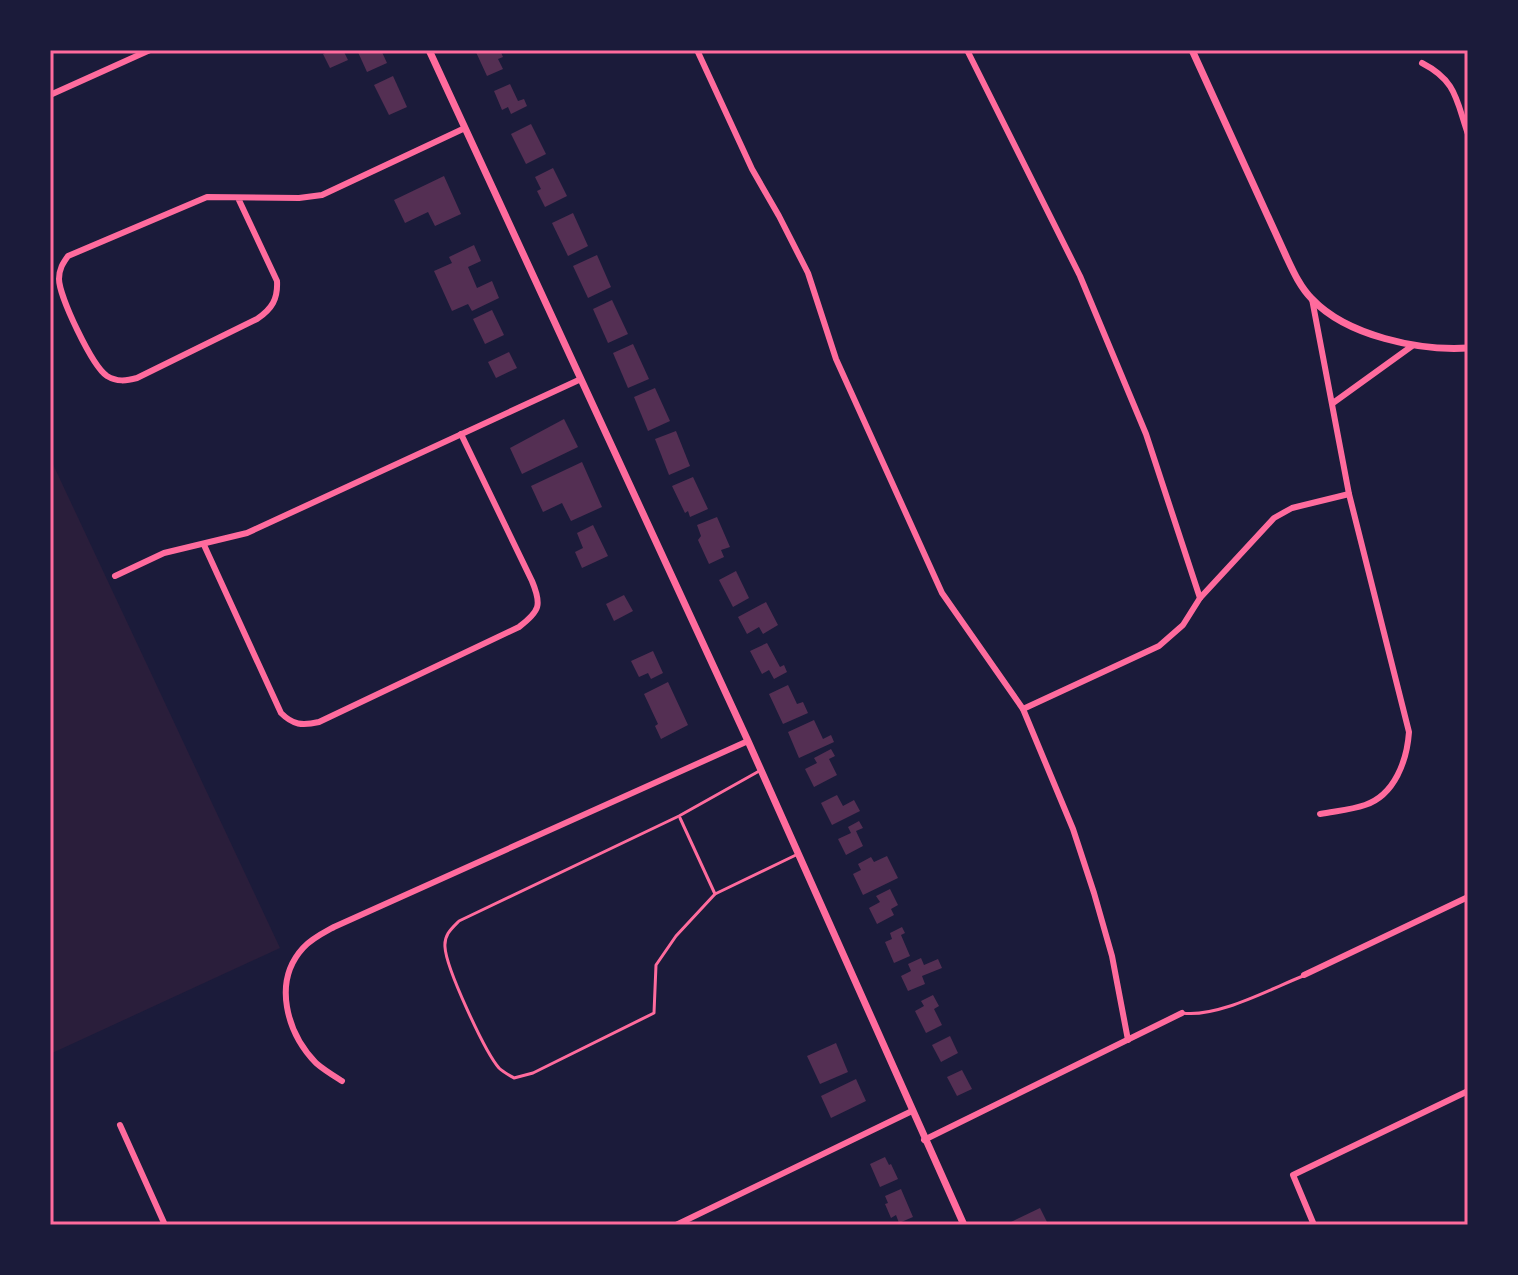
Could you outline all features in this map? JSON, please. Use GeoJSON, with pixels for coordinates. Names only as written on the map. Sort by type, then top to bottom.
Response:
{"type":"FeatureCollection","features":[{"type":"Feature","properties":{"kind":"street"},"geometry":{"type":"LineString","coordinates":[[50,95],[150,50]]}},
{"type":"Feature","properties":{"kind":"street"},"geometry":{"type":"LineString","coordinates":[[429,50],[748,741],[964,1225]]}},
{"type":"Feature","properties":{"kind":"street"},"geometry":{"type":"LineString","coordinates":[[697,50],[752,169],[808,273],[836,359],[942,593],[1023,709],[1073,829],[1094,893],[1112,956],[1128,1040]]}},
{"type":"Feature","properties":{"kind":"street"},"geometry":{"type":"LineString","coordinates":[[967,50],[1080,276],[1146,434],[1200,598]]}},
{"type":"Feature","properties":{"kind":"street"},"geometry":{"type":"LineString","coordinates":[[1192,50],[1286,256],[1312,299],[1349,494],[1409,732],[1408,748],[1397,778],[1381,796],[1367,805],[1320,814]]}},
{"type":"Feature","properties":{"kind":"street"},"geometry":{"type":"LineString","coordinates":[[1422,63],[1440,72],[1450,84],[1468,134]]}},
{"type":"Feature","properties":{"kind":"street"},"geometry":{"type":"LineString","coordinates":[[238,198],[277,281],[273,306],[257,319],[137,378],[118,381],[108,377],[95,362],[63,297],[59,277],[61,265],[68,256],[207,197],[299,198],[322,195],[465,128]]}},
{"type":"Feature","properties":{"kind":"street"},"geometry":{"type":"LineString","coordinates":[[1312,299],[1342,320],[1389,340],[1412,346],[1468,348]]}},
{"type":"Feature","properties":{"kind":"street"},"geometry":{"type":"LineString","coordinates":[[1333,403],[1412,346]]}},
{"type":"Feature","properties":{"kind":"street"},"geometry":{"type":"LineString","coordinates":[[115,576],[164,553],[247,533],[581,379]]}},
{"type":"Feature","properties":{"kind":"street"},"geometry":{"type":"LineString","coordinates":[[204,545],[281,713],[289,722],[301,725],[319,722],[506,634],[533,617],[538,608],[539,598],[532,581],[461,434]]}},
{"type":"Feature","properties":{"kind":"street"},"geometry":{"type":"LineString","coordinates":[[1023,709],[1159,646],[1183,625],[1200,598],[1274,518],[1292,508],[1349,494]]}},
{"type":"Feature","properties":{"kind":"street"},"geometry":{"type":"LineString","coordinates":[[342,1081],[323,1069],[309,1054],[288,1011],[286,979],[292,963],[309,942],[334,927],[748,741]]}},
{"type":"Feature","properties":{"kind":"street"},"geometry":{"type":"LineString","coordinates":[[1304,975],[1468,897]]}},
{"type":"Feature","properties":{"kind":"street"},"geometry":{"type":"LineString","coordinates":[[924,1140],[1182,1013]]}},
{"type":"Feature","properties":{"kind":"street"},"geometry":{"type":"LineString","coordinates":[[1314,1225],[1293,1175],[1468,1091]]}},
{"type":"Feature","properties":{"kind":"street"},"geometry":{"type":"LineString","coordinates":[[676,1225],[912,1111]]}},
{"type":"Feature","properties":{"kind":"street"},"geometry":{"type":"LineString","coordinates":[[120,1125],[165,1225]]}},
{"type":"Feature","properties":{"kind":"lane"},"geometry":{"type":"LineString","coordinates":[[761,770],[679,816],[459,921],[447,932],[445,945],[449,966],[500,1070],[514,1078],[533,1073],[654,1013],[656,965],[676,936],[715,894],[798,854]]}},
{"type":"Feature","properties":{"kind":"lane"},"geometry":{"type":"LineString","coordinates":[[679,816],[715,894]]}},
{"type":"Feature","properties":{"kind":"lane"},"geometry":{"type":"LineString","coordinates":[[1182,1013],[1198,1014],[1222,1008],[1304,975]]}},
{"type":"Feature","properties":{"kind":"shaded area"},"geometry":{"type":"Polygon","coordinates":[[[50,458],[280,948],[50,1054],[50,458]]]}},
{"type":"Feature","properties":{"kind":"building"},"geometry":{"type":"Polygon","coordinates":[[[343,50],[348,60],[330,68],[323,54],[343,50]]]}},
{"type":"Feature","properties":{"kind":"building"},"geometry":{"type":"Polygon","coordinates":[[[357,50],[381,50],[387,63],[367,72],[357,50]]]}},
{"type":"Feature","properties":{"kind":"building"},"geometry":{"type":"Polygon","coordinates":[[[475,50],[500,50],[503,57],[498,59],[503,69],[487,76],[475,50]]]}},
{"type":"Feature","properties":{"kind":"building"},"geometry":{"type":"Polygon","coordinates":[[[393,76],[407,107],[389,115],[374,85],[393,76]]]}},
{"type":"Feature","properties":{"kind":"building"},"geometry":{"type":"Polygon","coordinates":[[[510,84],[518,101],[524,99],[527,106],[511,114],[508,107],[502,110],[494,91],[510,84]]]}},
{"type":"Feature","properties":{"kind":"building"},"geometry":{"type":"Polygon","coordinates":[[[531,124],[546,154],[526,164],[511,134],[531,124]]]}},
{"type":"Feature","properties":{"kind":"building"},"geometry":{"type":"Polygon","coordinates":[[[553,168],[567,196],[545,207],[537,191],[541,189],[535,177],[553,168]]]}},
{"type":"Feature","properties":{"kind":"building"},"geometry":{"type":"Polygon","coordinates":[[[444,176],[461,214],[435,226],[428,212],[405,223],[394,200],[444,176]]]}},
{"type":"Feature","properties":{"kind":"building"},"geometry":{"type":"Polygon","coordinates":[[[573,213],[588,246],[568,256],[552,223],[573,213]]]}},
{"type":"Feature","properties":{"kind":"building"},"geometry":{"type":"Polygon","coordinates":[[[474,245],[481,261],[468,267],[477,288],[492,281],[499,298],[472,311],[468,304],[452,311],[434,271],[452,263],[449,257],[474,245]]]}},
{"type":"Feature","properties":{"kind":"building"},"geometry":{"type":"Polygon","coordinates":[[[597,255],[611,287],[588,298],[573,266],[597,255]]]}},
{"type":"Feature","properties":{"kind":"building"},"geometry":{"type":"Polygon","coordinates":[[[612,300],[628,334],[608,343],[593,309],[612,300]]]}},
{"type":"Feature","properties":{"kind":"building"},"geometry":{"type":"Polygon","coordinates":[[[492,310],[504,335],[485,344],[473,319],[492,310]]]}},
{"type":"Feature","properties":{"kind":"building"},"geometry":{"type":"Polygon","coordinates":[[[633,344],[649,379],[628,388],[613,353],[633,344]]]}},
{"type":"Feature","properties":{"kind":"building"},"geometry":{"type":"Polygon","coordinates":[[[509,352],[517,368],[496,378],[488,362],[509,352]]]}},
{"type":"Feature","properties":{"kind":"building"},"geometry":{"type":"Polygon","coordinates":[[[655,388],[670,421],[648,431],[634,397],[655,388]]]}},
{"type":"Feature","properties":{"kind":"building"},"geometry":{"type":"Polygon","coordinates":[[[564,419],[578,447],[522,474],[510,448],[564,419]]]}},
{"type":"Feature","properties":{"kind":"building"},"geometry":{"type":"Polygon","coordinates":[[[676,431],[690,466],[669,475],[655,439],[676,431]]]}},
{"type":"Feature","properties":{"kind":"building"},"geometry":{"type":"Polygon","coordinates":[[[582,462],[602,507],[571,521],[562,503],[543,512],[531,486],[582,462]]]}},
{"type":"Feature","properties":{"kind":"building"},"geometry":{"type":"Polygon","coordinates":[[[693,477],[708,509],[690,517],[672,486],[693,477]]]}},
{"type":"Feature","properties":{"kind":"building"},"geometry":{"type":"Polygon","coordinates":[[[717,517],[730,547],[721,550],[724,557],[709,564],[698,540],[701,536],[697,525],[717,517]]]}},
{"type":"Feature","properties":{"kind":"building"},"geometry":{"type":"Polygon","coordinates":[[[593,525],[608,556],[582,568],[575,552],[583,548],[577,533],[593,525]]]}},
{"type":"Feature","properties":{"kind":"building"},"geometry":{"type":"Polygon","coordinates":[[[736,571],[749,598],[733,607],[719,580],[736,571]]]}},
{"type":"Feature","properties":{"kind":"building"},"geometry":{"type":"Polygon","coordinates":[[[624,595],[633,611],[614,621],[606,604],[624,595]]]}},
{"type":"Feature","properties":{"kind":"building"},"geometry":{"type":"Polygon","coordinates":[[[766,602],[778,625],[763,634],[759,627],[747,634],[738,617],[766,602]]]}},
{"type":"Feature","properties":{"kind":"building"},"geometry":{"type":"Polygon","coordinates":[[[767,643],[780,667],[784,665],[787,672],[774,679],[769,670],[762,674],[750,651],[767,643]]]}},
{"type":"Feature","properties":{"kind":"building"},"geometry":{"type":"Polygon","coordinates":[[[653,651],[663,673],[651,679],[648,673],[639,677],[631,661],[653,651]]]}},
{"type":"Feature","properties":{"kind":"building"},"geometry":{"type":"Polygon","coordinates":[[[668,682],[688,725],[661,739],[655,726],[658,724],[644,694],[668,682]]]}},
{"type":"Feature","properties":{"kind":"building"},"geometry":{"type":"Polygon","coordinates":[[[788,685],[797,704],[803,702],[808,713],[783,724],[769,694],[788,685]]]}},
{"type":"Feature","properties":{"kind":"building"},"geometry":{"type":"Polygon","coordinates":[[[814,720],[823,739],[831,735],[834,742],[799,758],[788,732],[814,720]]]}},
{"type":"Feature","properties":{"kind":"building"},"geometry":{"type":"Polygon","coordinates":[[[831,749],[835,756],[829,759],[837,775],[814,787],[805,769],[817,763],[814,758],[831,749]]]}},
{"type":"Feature","properties":{"kind":"building"},"geometry":{"type":"Polygon","coordinates":[[[837,795],[843,806],[854,800],[860,811],[832,825],[821,803],[837,795]]]}},
{"type":"Feature","properties":{"kind":"building"},"geometry":{"type":"Polygon","coordinates":[[[859,821],[863,828],[856,831],[863,846],[846,855],[838,839],[851,833],[848,827],[859,821]]]}},
{"type":"Feature","properties":{"kind":"building"},"geometry":{"type":"Polygon","coordinates":[[[887,856],[898,878],[863,895],[853,874],[861,870],[858,864],[871,857],[874,862],[887,856]]]}},
{"type":"Feature","properties":{"kind":"building"},"geometry":{"type":"Polygon","coordinates":[[[890,889],[898,905],[891,909],[894,915],[877,924],[869,908],[880,902],[876,896],[890,889]]]}},
{"type":"Feature","properties":{"kind":"building"},"geometry":{"type":"Polygon","coordinates":[[[902,927],[905,933],[901,935],[910,956],[894,963],[885,942],[892,939],[890,933],[902,927]]]}},
{"type":"Feature","properties":{"kind":"building"},"geometry":{"type":"Polygon","coordinates":[[[921,958],[924,965],[938,959],[942,968],[922,976],[925,984],[908,991],[901,976],[911,971],[908,964],[921,958]]]}},
{"type":"Feature","properties":{"kind":"building"},"geometry":{"type":"Polygon","coordinates":[[[933,995],[939,1006],[934,1009],[942,1025],[926,1033],[915,1011],[924,1006],[921,1001],[933,995]]]}},
{"type":"Feature","properties":{"kind":"building"},"geometry":{"type":"Polygon","coordinates":[[[950,1036],[958,1053],[941,1062],[932,1045],[950,1036]]]}},
{"type":"Feature","properties":{"kind":"building"},"geometry":{"type":"Polygon","coordinates":[[[836,1043],[848,1072],[820,1084],[807,1056],[836,1043]]]}},
{"type":"Feature","properties":{"kind":"building"},"geometry":{"type":"Polygon","coordinates":[[[962,1070],[972,1089],[957,1096],[947,1077],[962,1070]]]}},
{"type":"Feature","properties":{"kind":"building"},"geometry":{"type":"Polygon","coordinates":[[[856,1079],[866,1101],[831,1118],[821,1096],[856,1079]]]}},
{"type":"Feature","properties":{"kind":"building"},"geometry":{"type":"Polygon","coordinates":[[[885,1157],[898,1179],[880,1187],[870,1164],[885,1157]]]}},
{"type":"Feature","properties":{"kind":"building"},"geometry":{"type":"Polygon","coordinates":[[[901,1189],[913,1217],[899,1223],[896,1215],[891,1218],[885,1196],[901,1189]]]}},
{"type":"Feature","properties":{"kind":"building"},"geometry":{"type":"Polygon","coordinates":[[[1040,1208],[1047,1222],[1013,1225],[1011,1222],[1040,1208]]]}}]}
